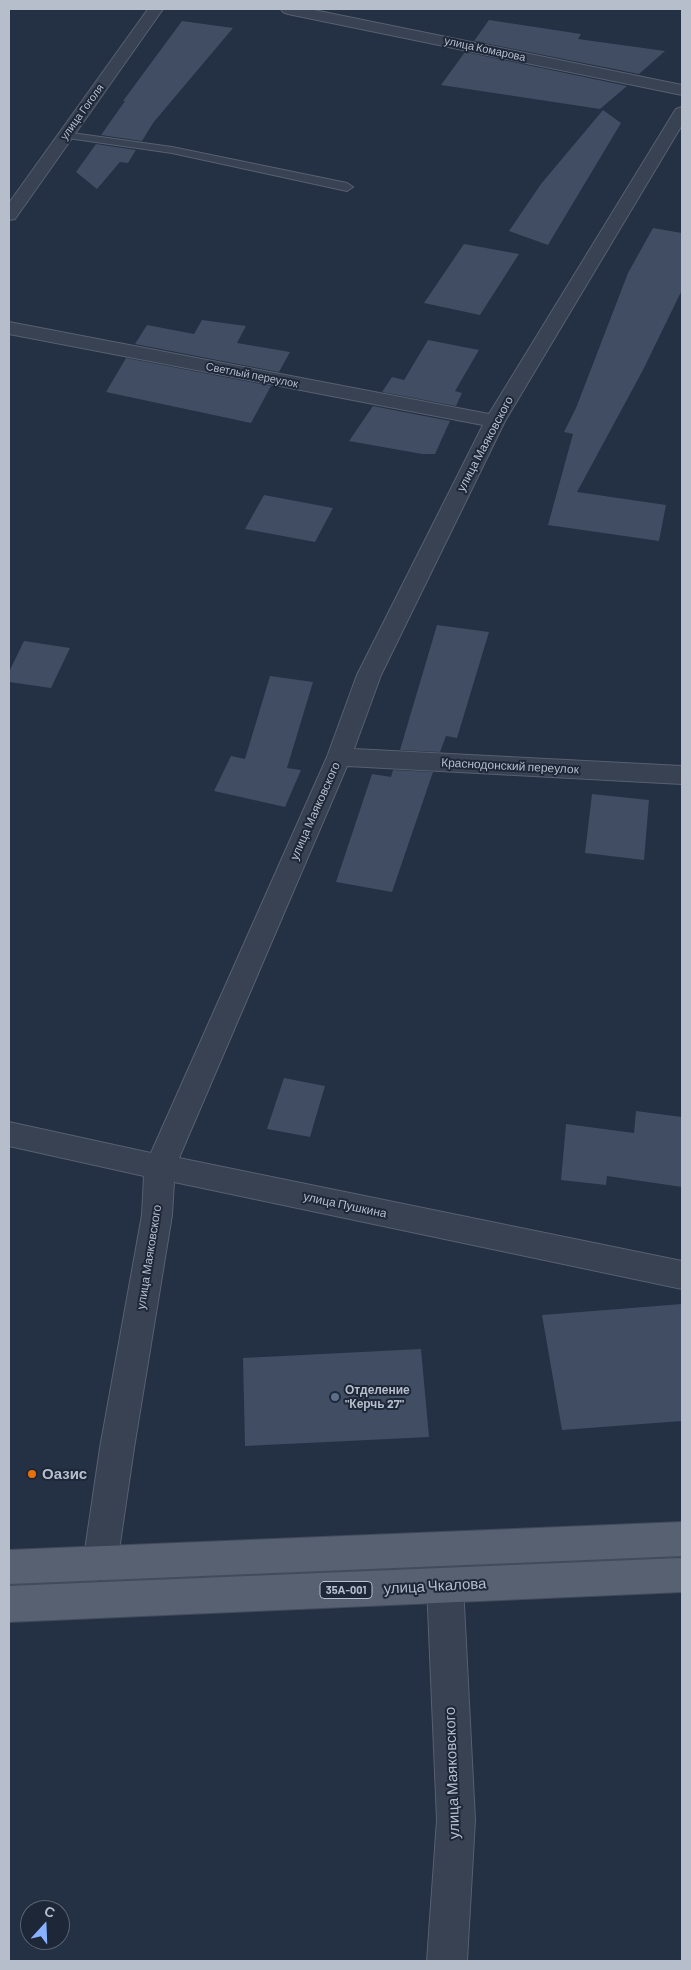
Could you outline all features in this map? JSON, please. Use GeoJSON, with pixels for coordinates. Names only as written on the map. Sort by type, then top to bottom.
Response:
{"type":"FeatureCollection","features":[{"type":"Feature","properties":{"kind":"main road"},"geometry":{"type":"LineString","coordinates":[[9,1567],[682,1539]]}},
{"type":"Feature","properties":{"kind":"main road"},"geometry":{"type":"LineString","coordinates":[[445,1585],[446,1550]]}},
{"type":"Feature","properties":{"kind":"main road"},"geometry":{"type":"LineString","coordinates":[[98,1601],[100,1564]]}},
{"type":"Feature","properties":{"kind":"main road","name":"улица Чкалова"},"geometry":{"type":"LineString","coordinates":[[9,1604],[682,1574]]}},
{"type":"Feature","properties":{"kind":"street","name":"улица Гоголя"},"geometry":{"type":"LineString","coordinates":[[9,215],[25,178],[65,135],[155,9]]}},
{"type":"Feature","properties":{"kind":"street","name":"улица Комарова"},"geometry":{"type":"LineString","coordinates":[[288,9],[682,90]]}},
{"type":"Feature","properties":{"kind":"street","name":"улица Маяковского"},"geometry":{"type":"LineString","coordinates":[[100,1564],[117,1448],[158,1214],[160,1167],[338,757],[369,675],[495,421],[682,112]]}},
{"type":"Feature","properties":{"kind":"street","name":"Светлый переулок"},"geometry":{"type":"LineString","coordinates":[[9,328],[495,421]]}},
{"type":"Feature","properties":{"kind":"street","name":"Краснодонский переулок"},"geometry":{"type":"LineString","coordinates":[[338,757],[682,775]]}},
{"type":"Feature","properties":{"kind":"street","name":"улица Пушкина"},"geometry":{"type":"LineString","coordinates":[[9,1134],[682,1275]]}},
{"type":"Feature","properties":{"kind":"street","name":"улица Маяковского"},"geometry":{"type":"LineString","coordinates":[[445,1585],[456,1820],[447,1961]]}},
{"type":"Feature","properties":{"kind":"lane"},"geometry":{"type":"LineString","coordinates":[[65,135],[172,150],[347,187]]}},
{"type":"Feature","properties":{"kind":"building"},"geometry":{"type":"Polygon","coordinates":[[[489,20],[581,34],[578,39],[665,51],[639,74],[474,41],[489,20]]]}},
{"type":"Feature","properties":{"kind":"building"},"geometry":{"type":"Polygon","coordinates":[[[182,21],[233,28],[153,123],[142,141],[101,135],[125,101],[123,101],[182,21]]]}},
{"type":"Feature","properties":{"kind":"building"},"geometry":{"type":"Polygon","coordinates":[[[465,52],[627,86],[600,109],[441,85],[465,52]]]}},
{"type":"Feature","properties":{"kind":"building"},"geometry":{"type":"Polygon","coordinates":[[[603,110],[621,123],[548,245],[509,231],[541,184],[603,110]]]}},
{"type":"Feature","properties":{"kind":"building"},"geometry":{"type":"Polygon","coordinates":[[[96,144],[136,150],[128,163],[120,162],[97,189],[76,172],[96,144]]]}},
{"type":"Feature","properties":{"kind":"building"},"geometry":{"type":"Polygon","coordinates":[[[653,228],[682,233],[682,290],[643,370],[577,492],[666,505],[659,541],[548,525],[573,434],[564,432],[576,408],[628,273],[653,228]]]}},
{"type":"Feature","properties":{"kind":"building"},"geometry":{"type":"Polygon","coordinates":[[[464,244],[519,254],[480,315],[424,303],[464,244]]]}},
{"type":"Feature","properties":{"kind":"building"},"geometry":{"type":"Polygon","coordinates":[[[202,320],[246,326],[237,343],[290,352],[279,372],[135,344],[147,325],[194,334],[202,320]]]}},
{"type":"Feature","properties":{"kind":"building"},"geometry":{"type":"Polygon","coordinates":[[[428,340],[479,350],[455,391],[462,393],[456,406],[382,392],[392,377],[404,380],[428,340]]]}},
{"type":"Feature","properties":{"kind":"building"},"geometry":{"type":"Polygon","coordinates":[[[126,358],[271,386],[251,423],[106,392],[126,358]]]}},
{"type":"Feature","properties":{"kind":"building"},"geometry":{"type":"Polygon","coordinates":[[[373,406],[450,421],[435,454],[422,454],[349,441],[373,406]]]}},
{"type":"Feature","properties":{"kind":"building"},"geometry":{"type":"Polygon","coordinates":[[[264,495],[333,508],[315,542],[245,529],[264,495]]]}},
{"type":"Feature","properties":{"kind":"building"},"geometry":{"type":"Polygon","coordinates":[[[437,625],[489,632],[457,738],[446,736],[440,752],[400,750],[437,625]]]}},
{"type":"Feature","properties":{"kind":"building"},"geometry":{"type":"Polygon","coordinates":[[[24,641],[70,648],[51,688],[9,682],[9,672],[24,641]]]}},
{"type":"Feature","properties":{"kind":"building"},"geometry":{"type":"Polygon","coordinates":[[[270,676],[313,682],[287,768],[301,770],[285,807],[214,791],[231,756],[245,759],[270,676]]]}},
{"type":"Feature","properties":{"kind":"building"},"geometry":{"type":"Polygon","coordinates":[[[393,770],[433,772],[392,892],[336,882],[372,774],[391,777],[393,770]]]}},
{"type":"Feature","properties":{"kind":"building"},"geometry":{"type":"Polygon","coordinates":[[[592,794],[649,800],[644,860],[585,853],[592,794]]]}},
{"type":"Feature","properties":{"kind":"building"},"geometry":{"type":"Polygon","coordinates":[[[284,1078],[325,1086],[310,1137],[267,1129],[284,1078]]]}},
{"type":"Feature","properties":{"kind":"building"},"geometry":{"type":"Polygon","coordinates":[[[636,1111],[682,1117],[682,1187],[607,1176],[606,1185],[561,1180],[566,1124],[634,1133],[636,1111]]]}},
{"type":"Feature","properties":{"kind":"building"},"geometry":{"type":"Polygon","coordinates":[[[682,1304],[682,1421],[562,1430],[542,1315],[682,1304]]]}},
{"type":"Feature","properties":{"kind":"building","name":"Отделение \"Керчь 27\""},"geometry":{"type":"Polygon","coordinates":[[[421,1349],[429,1437],[245,1446],[243,1358],[421,1349]]]}},
{"type":"Feature","properties":{"kind":"place","name":"Отделение \"Керчь 27\""},"geometry":{"type":"Point","coordinates":[335,1397]}},
{"type":"Feature","properties":{"kind":"place","name":"Оазис"},"geometry":{"type":"Point","coordinates":[32,1474]}}]}
